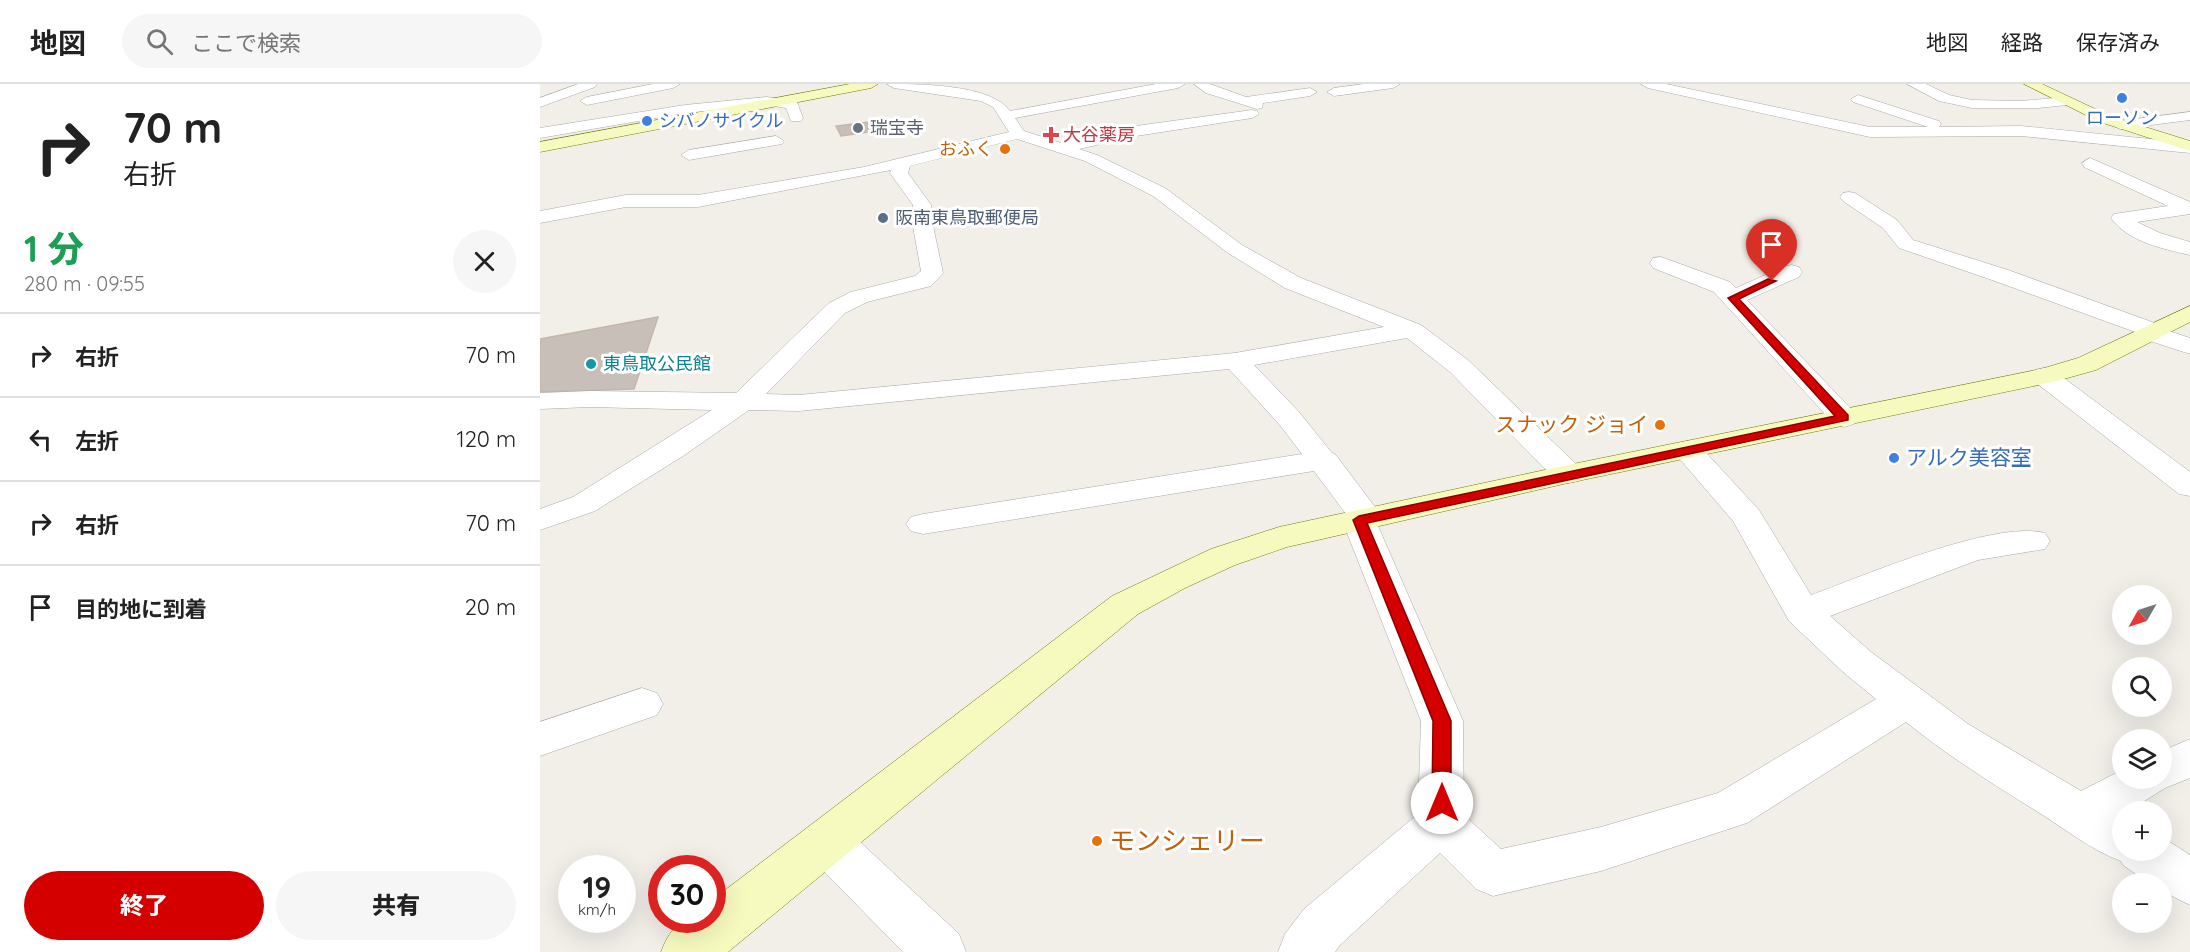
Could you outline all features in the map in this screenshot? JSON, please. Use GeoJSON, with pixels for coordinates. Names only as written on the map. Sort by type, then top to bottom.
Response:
{"type":"FeatureCollection","features":[{"type":"Feature","properties":{"kind":"street"},"geometry":{"type":"LineString","coordinates":[[614,84],[645,90]]}},
{"type":"Feature","properties":{"kind":"street"},"geometry":{"type":"LineString","coordinates":[[587,101],[673,84]]}},
{"type":"Feature","properties":{"kind":"street"},"geometry":{"type":"LineString","coordinates":[[540,147],[871,84]]}},
{"type":"Feature","properties":{"kind":"street"},"geometry":{"type":"LineString","coordinates":[[894,84],[984,97],[999,104],[1018,134]]}},
{"type":"Feature","properties":{"kind":"street"},"geometry":{"type":"LineString","coordinates":[[942,91],[989,84]]}},
{"type":"Feature","properties":{"kind":"street"},"geometry":{"type":"LineString","coordinates":[[1093,84],[1102,98]]}},
{"type":"Feature","properties":{"kind":"street"},"geometry":{"type":"LineString","coordinates":[[1005,116],[1178,84]]}},
{"type":"Feature","properties":{"kind":"street"},"geometry":{"type":"LineString","coordinates":[[1201,84],[1252,107]]}},
{"type":"Feature","properties":{"kind":"street"},"geometry":{"type":"LineString","coordinates":[[1334,92],[1393,84]]}},
{"type":"Feature","properties":{"kind":"street"},"geometry":{"type":"LineString","coordinates":[[1914,84],[1942,97],[1968,102],[2030,107],[2067,101]]}},
{"type":"Feature","properties":{"kind":"street"},"geometry":{"type":"LineString","coordinates":[[2031,84],[2120,124],[2190,147]]}},
{"type":"Feature","properties":{"kind":"street"},"geometry":{"type":"LineString","coordinates":[[540,88],[585,85]]}},
{"type":"Feature","properties":{"kind":"street"},"geometry":{"type":"LineString","coordinates":[[1663,85],[1865,132],[2021,131],[2190,147]]}},
{"type":"Feature","properties":{"kind":"street"},"geometry":{"type":"LineString","coordinates":[[562,88],[587,101],[635,116]]}},
{"type":"Feature","properties":{"kind":"street"},"geometry":{"type":"LineString","coordinates":[[540,103],[562,88]]}},
{"type":"Feature","properties":{"kind":"street"},"geometry":{"type":"LineString","coordinates":[[1060,148],[1252,107],[1310,92]]}},
{"type":"Feature","properties":{"kind":"street"},"geometry":{"type":"LineString","coordinates":[[540,133],[635,116],[767,101],[792,105],[796,118]]}},
{"type":"Feature","properties":{"kind":"street"},"geometry":{"type":"LineString","coordinates":[[1865,132],[1868,124],[1833,115],[1856,106],[1956,131]]}},
{"type":"Feature","properties":{"kind":"street"},"geometry":{"type":"LineString","coordinates":[[2120,124],[2190,116]]}},
{"type":"Feature","properties":{"kind":"street"},"geometry":{"type":"LineString","coordinates":[[650,126],[682,137],[690,159],[776,141]]}},
{"type":"Feature","properties":{"kind":"street"},"geometry":{"type":"LineString","coordinates":[[540,217],[626,201],[698,201],[902,163],[1018,134],[1091,158],[1159,192],[1234,249],[1293,283],[1412,330],[1460,366],[1568,474]]}},
{"type":"Feature","properties":{"kind":"street"},"geometry":{"type":"LineString","coordinates":[[2148,155],[2180,163]]}},
{"type":"Feature","properties":{"kind":"street"},"geometry":{"type":"LineString","coordinates":[[540,520],[584,504],[672,450],[744,401],[837,308],[859,297],[923,281],[932,273],[922,221],[922,205],[899,173],[902,163]]}},
{"type":"Feature","properties":{"kind":"street"},"geometry":{"type":"LineString","coordinates":[[2090,163],[2189,209],[2121,218],[2127,225],[2154,238],[2190,249]]}},
{"type":"Feature","properties":{"kind":"street"},"geometry":{"type":"LineString","coordinates":[[886,190],[909,187]]}},
{"type":"Feature","properties":{"kind":"street"},"geometry":{"type":"LineString","coordinates":[[1849,197],[1890,224],[1906,244],[2000,275],[2190,346]]}},
{"type":"Feature","properties":{"kind":"street"},"geometry":{"type":"LineString","coordinates":[[1662,263],[1722,287],[1844,418]]}},
{"type":"Feature","properties":{"kind":"street"},"geometry":{"type":"LineString","coordinates":[[1733,298],[1791,272]]}},
{"type":"Feature","properties":{"kind":"street"},"geometry":{"type":"LineString","coordinates":[[687,952],[1125,605],[1223,557],[1279,538],[1363,519],[1568,474],[2044,376],[2087,364],[2190,313]]}},
{"type":"Feature","properties":{"kind":"street"},"geometry":{"type":"LineString","coordinates":[[540,401],[590,399],[799,403],[1235,361],[1412,330]]}},
{"type":"Feature","properties":{"kind":"street"},"geometry":{"type":"LineString","coordinates":[[1235,361],[1289,418],[1324,460],[1363,519],[1442,721],[1441,823],[1492,873],[1601,849],[1731,810],[1907,701]]}},
{"type":"Feature","properties":{"kind":"street"},"geometry":{"type":"LineString","coordinates":[[2044,376],[2190,488]]}},
{"type":"Feature","properties":{"kind":"street"},"geometry":{"type":"LineString","coordinates":[[1687,450],[1747,517],[1802,612],[1857,662],[1953,736],[2112,834]]}},
{"type":"Feature","properties":{"kind":"street"},"geometry":{"type":"LineString","coordinates":[[924,524],[1324,460]]}},
{"type":"Feature","properties":{"kind":"street"},"geometry":{"type":"LineString","coordinates":[[1802,612],[1972,550],[2033,542]]}},
{"type":"Feature","properties":{"kind":"street"},"geometry":{"type":"LineString","coordinates":[[540,739],[642,704]]}},
{"type":"Feature","properties":{"kind":"street"},"geometry":{"type":"LineString","coordinates":[[2172,766],[2190,757]]}},
{"type":"Feature","properties":{"kind":"street"},"geometry":{"type":"LineString","coordinates":[[2079,814],[2127,789]]}},
{"type":"Feature","properties":{"kind":"street"},"geometry":{"type":"LineString","coordinates":[[1304,952],[1322,927],[1441,823]]}},
{"type":"Feature","properties":{"kind":"street"},"geometry":{"type":"LineString","coordinates":[[827,842],[940,952]]}},
{"type":"Feature","properties":{"kind":"street"},"geometry":{"type":"LineString","coordinates":[[2157,861],[2190,882]]}},
{"type":"Feature","properties":{"kind":"building"},"geometry":{"type":"Polygon","coordinates":[[[877,121],[886,126],[881,127],[883,130],[841,136],[836,126],[877,121]]]}},
{"type":"Feature","properties":{"kind":"building","name":"東鳥取公民館"},"geometry":{"type":"Polygon","coordinates":[[[658,317],[634,389],[540,392],[540,339],[658,317]]]}},
{"type":"Feature","properties":{"kind":"place","name":"ローソン"},"geometry":{"type":"Point","coordinates":[2122,98]}},
{"type":"Feature","properties":{"kind":"place","name":"シバノサイクル"},"geometry":{"type":"Point","coordinates":[647,121]}},
{"type":"Feature","properties":{"kind":"place","name":"瑞宝寺"},"geometry":{"type":"Point","coordinates":[858,128]}},
{"type":"Feature","properties":{"kind":"place","name":"大谷薬房"},"geometry":{"type":"Point","coordinates":[1051,135]}},
{"type":"Feature","properties":{"kind":"place","name":"おふく"},"geometry":{"type":"Point","coordinates":[1005,149]}},
{"type":"Feature","properties":{"kind":"place","name":"阪南東鳥取郵便局"},"geometry":{"type":"Point","coordinates":[883,218]}},
{"type":"Feature","properties":{"kind":"place","name":"東鳥取公民館"},"geometry":{"type":"Point","coordinates":[591,364]}},
{"type":"Feature","properties":{"kind":"place","name":"スナック ジョイ"},"geometry":{"type":"Point","coordinates":[1660,425]}},
{"type":"Feature","properties":{"kind":"place","name":"アルク美容室"},"geometry":{"type":"Point","coordinates":[1894,458]}},
{"type":"Feature","properties":{"kind":"place","name":"モンシェリー"},"geometry":{"type":"Point","coordinates":[1097,841]}},
{"type":"Feature","properties":{"kind":"route"},"geometry":{"type":"LineString","coordinates":[[1442,803],[1442,721],[1359,520],[1568,474],[1844,418],[1733,298],[1772,281]]}}]}
